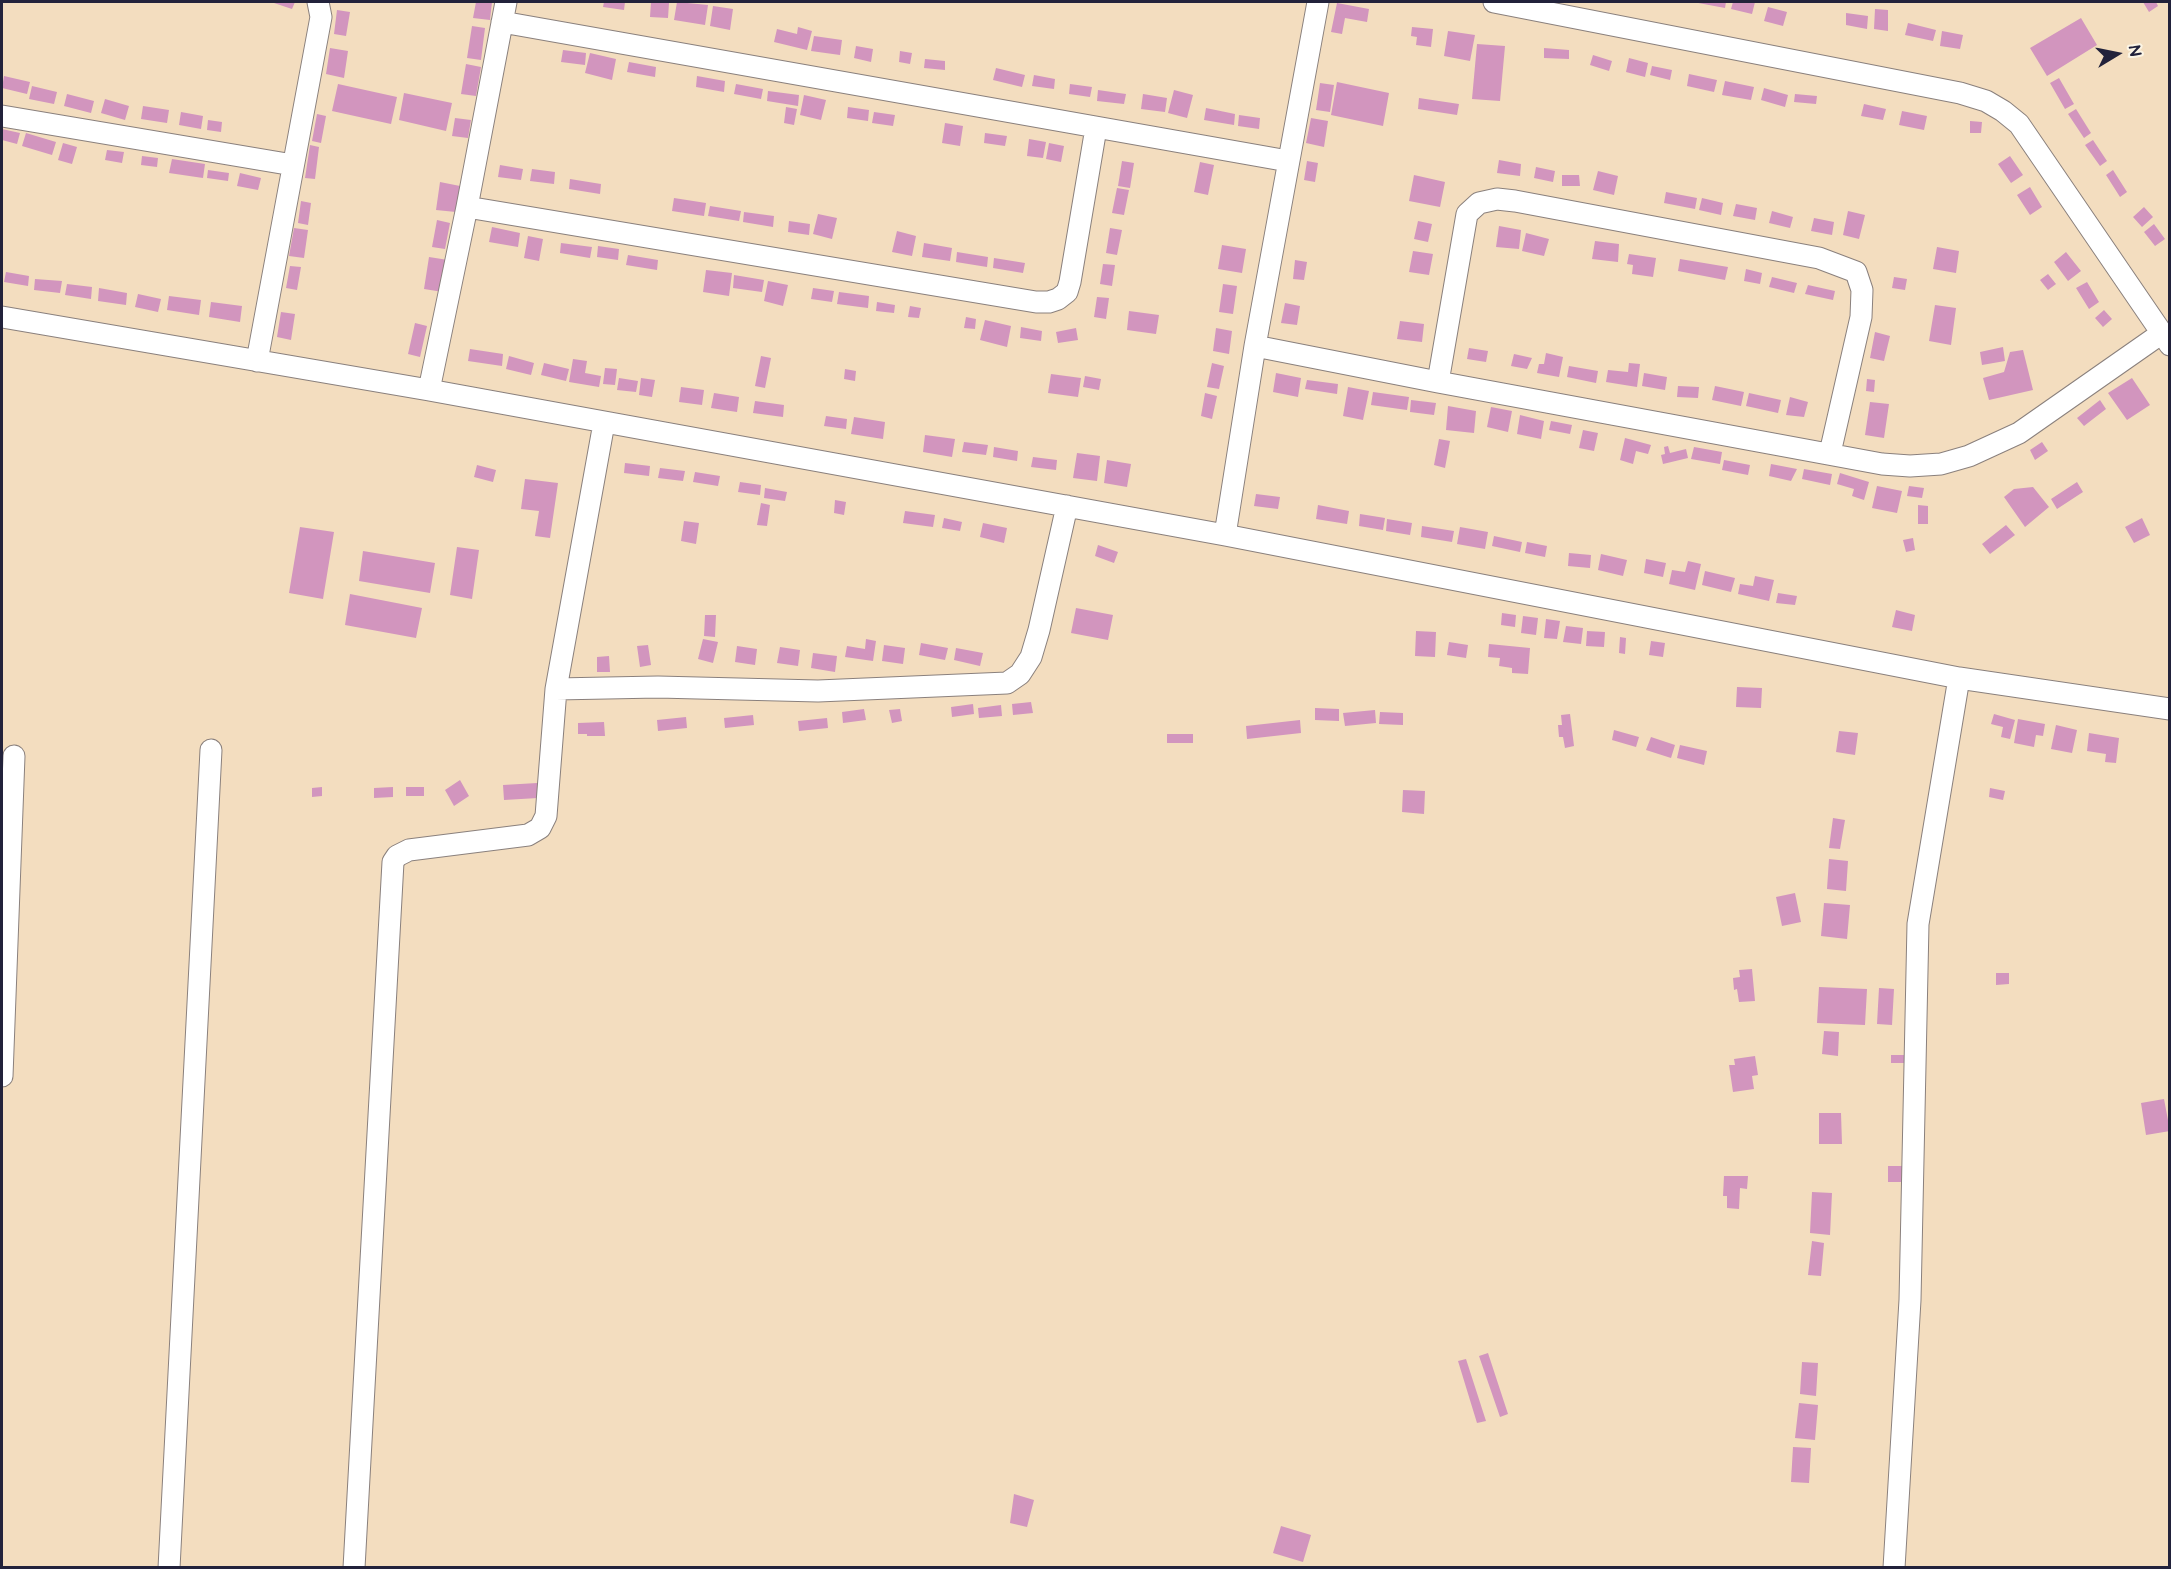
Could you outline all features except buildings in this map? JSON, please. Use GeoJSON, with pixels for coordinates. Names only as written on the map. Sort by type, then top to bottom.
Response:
{"type":"FeatureCollection","features":[{"type":"Feature","properties":{"kind":"street"},"geometry":{"type":"LineString","coordinates":[[257,361],[321,17],[318,2]]}},
{"type":"Feature","properties":{"kind":"street"},"geometry":{"type":"LineString","coordinates":[[429,390],[506,2]]}},
{"type":"Feature","properties":{"kind":"street"},"geometry":{"type":"LineString","coordinates":[[1225,535],[1255,346],[1318,2]]}},
{"type":"Feature","properties":{"kind":"street"},"geometry":{"type":"LineString","coordinates":[[1255,346],[1882,464],[1910,466],[1941,464],[1970,456],[2019,433],[2166,339],[2019,124],[1986,101],[1960,93],[1494,2]]}},
{"type":"Feature","properties":{"kind":"street"},"geometry":{"type":"LineString","coordinates":[[502,22],[1288,161]]}},
{"type":"Feature","properties":{"kind":"street"},"geometry":{"type":"LineString","coordinates":[[2,116],[293,165]]}},
{"type":"Feature","properties":{"kind":"street"},"geometry":{"type":"LineString","coordinates":[[467,207],[1036,302],[1049,302],[1067,292],[1070,282],[1096,128]]}},
{"type":"Feature","properties":{"kind":"street"},"geometry":{"type":"LineString","coordinates":[[1438,382],[1467,214],[1479,203],[1497,199],[1515,201],[1819,258],[1856,272],[1862,290],[1861,317],[1830,453]]}},
{"type":"Feature","properties":{"kind":"street"},"geometry":{"type":"LineString","coordinates":[[2,317],[429,390],[1225,535],[1959,678],[2169,709]]}},
{"type":"Feature","properties":{"kind":"street"},"geometry":{"type":"LineString","coordinates":[[354,1568],[393,862],[397,856],[409,850],[528,835],[540,828],[546,816],[556,689],[604,423]]}},
{"type":"Feature","properties":{"kind":"street"},"geometry":{"type":"LineString","coordinates":[[556,689],[658,687],[819,691],[1007,683],[1020,674],[1031,657],[1067,506]]}},
{"type":"Feature","properties":{"kind":"street"},"geometry":{"type":"LineString","coordinates":[[1894,1568],[1910,1299],[1918,924],[1959,678]]}},
{"type":"Feature","properties":{"kind":"street"},"geometry":{"type":"LineString","coordinates":[[169,1568],[211,750]]}},
{"type":"Feature","properties":{"kind":"street"},"geometry":{"type":"LineString","coordinates":[[2,1076],[14,756]]}}]}
